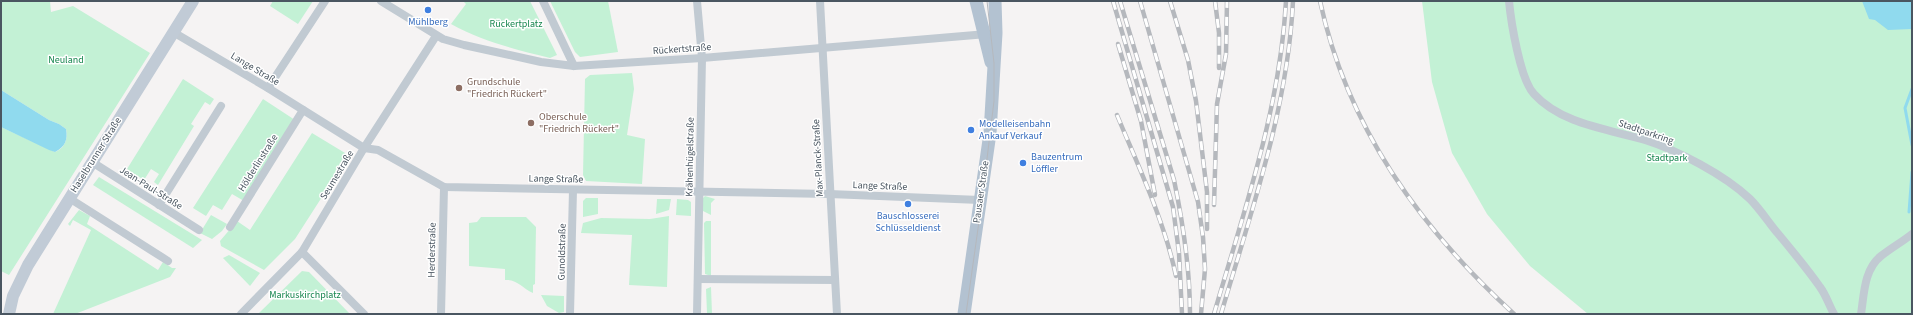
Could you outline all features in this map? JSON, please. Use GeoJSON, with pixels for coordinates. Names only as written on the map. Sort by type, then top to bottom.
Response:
{"type":"FeatureCollection","features":[{"type":"Feature","properties":{"kind":"main road","name":"Pausaer Straße"},"geometry":{"type":"LineString","coordinates":[[976,1],[990,33]]}},
{"type":"Feature","properties":{"kind":"main road","name":"Pausaer Straße"},"geometry":{"type":"LineString","coordinates":[[964,314],[991,120],[993,69],[990,33],[995,1]]}},
{"type":"Feature","properties":{"kind":"street","name":"Haselbrunner Straße"},"geometry":{"type":"LineString","coordinates":[[9,314],[13,296],[21,278],[69,198],[193,1]]}},
{"type":"Feature","properties":{"kind":"street"},"geometry":{"type":"LineString","coordinates":[[268,88],[325,1]]}},
{"type":"Feature","properties":{"kind":"street","name":"Rückertstraße"},"geometry":{"type":"LineString","coordinates":[[381,1],[436,36],[464,45],[541,62],[574,66],[702,58],[990,33]]}},
{"type":"Feature","properties":{"kind":"street"},"geometry":{"type":"LineString","coordinates":[[543,1],[574,66]]}},
{"type":"Feature","properties":{"kind":"street","name":"Krähenhügelstraße"},"geometry":{"type":"LineString","coordinates":[[697,1],[702,58],[697,314]]}},
{"type":"Feature","properties":{"kind":"street","name":"Max-Planck-Straße"},"geometry":{"type":"LineString","coordinates":[[820,1],[829,194],[837,314]]}},
{"type":"Feature","properties":{"kind":"street","name":"Stadtparkring"},"geometry":{"type":"LineString","coordinates":[[1509,1],[1519,62],[1533,93],[1562,114],[1586,124],[1669,149],[1700,165],[1729,183],[1750,199],[1790,247],[1821,288],[1834,314]]}},
{"type":"Feature","properties":{"kind":"street","name":"Lange Straße"},"geometry":{"type":"LineString","coordinates":[[173,32],[268,88],[364,148],[378,150],[444,187],[829,194],[980,200]]}},
{"type":"Feature","properties":{"kind":"street","name":"Seumestraße"},"geometry":{"type":"LineString","coordinates":[[241,314],[302,252],[364,148],[436,36]]}},
{"type":"Feature","properties":{"kind":"street"},"geometry":{"type":"LineString","coordinates":[[159,205],[221,106]]}},
{"type":"Feature","properties":{"kind":"street","name":"Hölderlinstraße"},"geometry":{"type":"LineString","coordinates":[[230,227],[303,110]]}},
{"type":"Feature","properties":{"kind":"street","name":"Jean-Paul-Straße"},"geometry":{"type":"LineString","coordinates":[[92,162],[199,230]]}},
{"type":"Feature","properties":{"kind":"street","name":"Herderstraße"},"geometry":{"type":"LineString","coordinates":[[441,314],[444,187]]}},
{"type":"Feature","properties":{"kind":"street","name":"Gunoldstraße"},"geometry":{"type":"LineString","coordinates":[[570,314],[573,190]]}},
{"type":"Feature","properties":{"kind":"street"},"geometry":{"type":"LineString","coordinates":[[69,198],[168,261]]}},
{"type":"Feature","properties":{"kind":"street"},"geometry":{"type":"LineString","coordinates":[[1861,314],[1864,291],[1871,267],[1880,256],[1912,234]]}},
{"type":"Feature","properties":{"kind":"street"},"geometry":{"type":"LineString","coordinates":[[302,252],[364,314]]}},
{"type":"Feature","properties":{"kind":"street"},"geometry":{"type":"LineString","coordinates":[[698,279],[835,280]]}},
{"type":"Feature","properties":{"kind":"green space","name":"Neuland"},"geometry":{"type":"Polygon","coordinates":[[[1,1],[50,1],[51,12],[73,6],[150,53],[9,275],[1,271],[1,127],[55,152],[65,143],[67,133],[66,129],[59,124],[49,120],[1,90],[1,1]]]}},
{"type":"Feature","properties":{"kind":"green space"},"geometry":{"type":"Polygon","coordinates":[[[273,1],[313,1],[298,24],[270,6],[273,1]]]}},
{"type":"Feature","properties":{"kind":"green space","name":"Rückertplatz"},"geometry":{"type":"Polygon","coordinates":[[[463,1],[530,1],[557,55],[550,58],[512,48],[475,36],[451,24],[466,4],[463,1]]]}},
{"type":"Feature","properties":{"kind":"green space"},"geometry":{"type":"Polygon","coordinates":[[[550,1],[608,1],[618,52],[580,57],[575,52],[550,1]]]}},
{"type":"Feature","properties":{"kind":"green space","name":"Stadtpark"},"geometry":{"type":"Polygon","coordinates":[[[1422,1],[1912,1],[1912,314],[1588,314],[1530,266],[1487,214],[1452,153],[1432,82],[1422,1]]]}},
{"type":"Feature","properties":{"kind":"green space"},"geometry":{"type":"Polygon","coordinates":[[[632,73],[634,89],[627,135],[645,139],[642,184],[586,181],[583,175],[585,79],[590,75],[632,73]]]}},
{"type":"Feature","properties":{"kind":"green space"},"geometry":{"type":"Polygon","coordinates":[[[183,79],[214,99],[210,105],[205,102],[191,124],[194,126],[158,185],[154,182],[159,174],[151,169],[144,180],[127,169],[183,79]]]}},
{"type":"Feature","properties":{"kind":"green space"},"geometry":{"type":"Polygon","coordinates":[[[263,99],[295,120],[244,201],[232,194],[222,210],[213,205],[206,216],[193,208],[263,99]]]}},
{"type":"Feature","properties":{"kind":"green space"},"geometry":{"type":"Polygon","coordinates":[[[312,133],[345,153],[347,158],[295,239],[264,270],[221,246],[220,241],[237,221],[250,230],[312,133]]]}},
{"type":"Feature","properties":{"kind":"green space"},"geometry":{"type":"Polygon","coordinates":[[[99,177],[202,240],[193,248],[93,185],[99,177]]]}},
{"type":"Feature","properties":{"kind":"green space"},"geometry":{"type":"Polygon","coordinates":[[[705,196],[715,199],[711,203],[711,215],[701,210],[702,199],[705,196]]]}},
{"type":"Feature","properties":{"kind":"green space"},"geometry":{"type":"Polygon","coordinates":[[[586,198],[598,198],[598,214],[583,217],[583,201],[586,198]]]}},
{"type":"Feature","properties":{"kind":"green space"},"geometry":{"type":"Polygon","coordinates":[[[657,199],[671,199],[669,210],[656,214],[657,199]]]}},
{"type":"Feature","properties":{"kind":"green space"},"geometry":{"type":"Polygon","coordinates":[[[677,199],[688,200],[691,202],[691,216],[676,215],[677,199]]]}},
{"type":"Feature","properties":{"kind":"green space"},"geometry":{"type":"Polygon","coordinates":[[[79,210],[90,216],[87,224],[158,270],[163,262],[172,268],[176,268],[170,277],[75,314],[53,314],[91,230],[73,220],[70,226],[68,224],[79,210]]]}},
{"type":"Feature","properties":{"kind":"green space"},"geometry":{"type":"Polygon","coordinates":[[[211,215],[227,224],[222,231],[212,239],[200,233],[211,215]]]}},
{"type":"Feature","properties":{"kind":"green space"},"geometry":{"type":"Polygon","coordinates":[[[669,216],[667,287],[629,285],[632,235],[581,233],[583,223],[601,218],[650,219],[669,216]]]}},
{"type":"Feature","properties":{"kind":"green space"},"geometry":{"type":"Polygon","coordinates":[[[481,217],[526,217],[536,227],[535,284],[533,285],[533,293],[516,282],[505,280],[505,269],[469,266],[469,223],[477,222],[481,217]]]}},
{"type":"Feature","properties":{"kind":"green space"},"geometry":{"type":"Polygon","coordinates":[[[706,221],[711,221],[711,276],[705,274],[704,223],[706,221]]]}},
{"type":"Feature","properties":{"kind":"green space"},"geometry":{"type":"Polygon","coordinates":[[[229,255],[260,273],[250,286],[223,258],[229,255]]]}},
{"type":"Feature","properties":{"kind":"green space","name":"Markuskirchplatz"},"geometry":{"type":"Polygon","coordinates":[[[302,271],[309,272],[350,314],[258,314],[302,271]]]}},
{"type":"Feature","properties":{"kind":"green space"},"geometry":{"type":"Polygon","coordinates":[[[711,287],[712,314],[704,314],[707,313],[706,289],[711,287]]]}},
{"type":"Feature","properties":{"kind":"green space"},"geometry":{"type":"Polygon","coordinates":[[[541,295],[564,296],[564,312],[559,313],[547,306],[541,295]]]}},
{"type":"Feature","properties":{"kind":"water"},"geometry":{"type":"Polygon","coordinates":[[[1862,1],[1912,1],[1912,29],[1888,30],[1875,20],[1869,19],[1862,1]]]}},
{"type":"Feature","properties":{"kind":"water"},"geometry":{"type":"Polygon","coordinates":[[[1,90],[66,129],[67,137],[61,148],[55,152],[49,150],[1,127],[1,90]]]}},
{"type":"Feature","properties":{"kind":"waterway"},"geometry":{"type":"LineString","coordinates":[[1912,89],[1905,108],[1912,145]]}},
{"type":"Feature","properties":{"kind":"waterway"},"geometry":{"type":"LineString","coordinates":[[1909,212],[1912,172]]}},
{"type":"Feature","properties":{"kind":"tram line"},"geometry":{"type":"LineString","coordinates":[[966,314],[994,101],[994,63],[987,1]]}},
{"type":"Feature","properties":{"kind":"railway"},"geometry":{"type":"LineString","coordinates":[[1113,1],[1173,207],[1179,253],[1182,314]]}},
{"type":"Feature","properties":{"kind":"railway"},"geometry":{"type":"LineString","coordinates":[[1120,1],[1174,180],[1185,246],[1189,280],[1190,314]]}},
{"type":"Feature","properties":{"kind":"railway"},"geometry":{"type":"LineString","coordinates":[[1140,1],[1198,202],[1203,237],[1205,269],[1201,314]]}},
{"type":"Feature","properties":{"kind":"railway"},"geometry":{"type":"LineString","coordinates":[[1170,1],[1188,60],[1196,101],[1207,192],[1207,229]]}},
{"type":"Feature","properties":{"kind":"railway"},"geometry":{"type":"LineString","coordinates":[[1215,1],[1219,33],[1219,68]]}},
{"type":"Feature","properties":{"kind":"railway"},"geometry":{"type":"LineString","coordinates":[[1214,205],[1217,104],[1226,54],[1227,1]]}},
{"type":"Feature","properties":{"kind":"railway"},"geometry":{"type":"LineString","coordinates":[[1214,314],[1259,159],[1268,120],[1276,81],[1286,1]]}},
{"type":"Feature","properties":{"kind":"railway"},"geometry":{"type":"LineString","coordinates":[[1221,314],[1256,198],[1276,120],[1290,41],[1293,1]]}},
{"type":"Feature","properties":{"kind":"railway"},"geometry":{"type":"LineString","coordinates":[[1320,1],[1332,47],[1348,91],[1368,133],[1392,172],[1418,210],[1448,247],[1514,314]]}},
{"type":"Feature","properties":{"kind":"railway"},"geometry":{"type":"LineString","coordinates":[[1118,44],[1141,121],[1155,195]]}},
{"type":"Feature","properties":{"kind":"railway"},"geometry":{"type":"LineString","coordinates":[[1117,115],[1158,214],[1176,276]]}},
{"type":"Feature","properties":{"kind":"place","name":"Mühlberg"},"geometry":{"type":"Point","coordinates":[428,10]}},
{"type":"Feature","properties":{"kind":"place","name":"Grundschule \"Friedrich Rückert\""},"geometry":{"type":"Point","coordinates":[459,88]}},
{"type":"Feature","properties":{"kind":"place","name":"Oberschule \"Friedrich Rückert\""},"geometry":{"type":"Point","coordinates":[531,123]}},
{"type":"Feature","properties":{"kind":"place","name":"Modelleisenbahn Ankauf Verkauf"},"geometry":{"type":"Point","coordinates":[971,130]}},
{"type":"Feature","properties":{"kind":"place","name":"Bauzentrum Löffler"},"geometry":{"type":"Point","coordinates":[1023,163]}},
{"type":"Feature","properties":{"kind":"place","name":"Bauschlosserei Schlüsseldienst"},"geometry":{"type":"Point","coordinates":[908,204]}}]}
